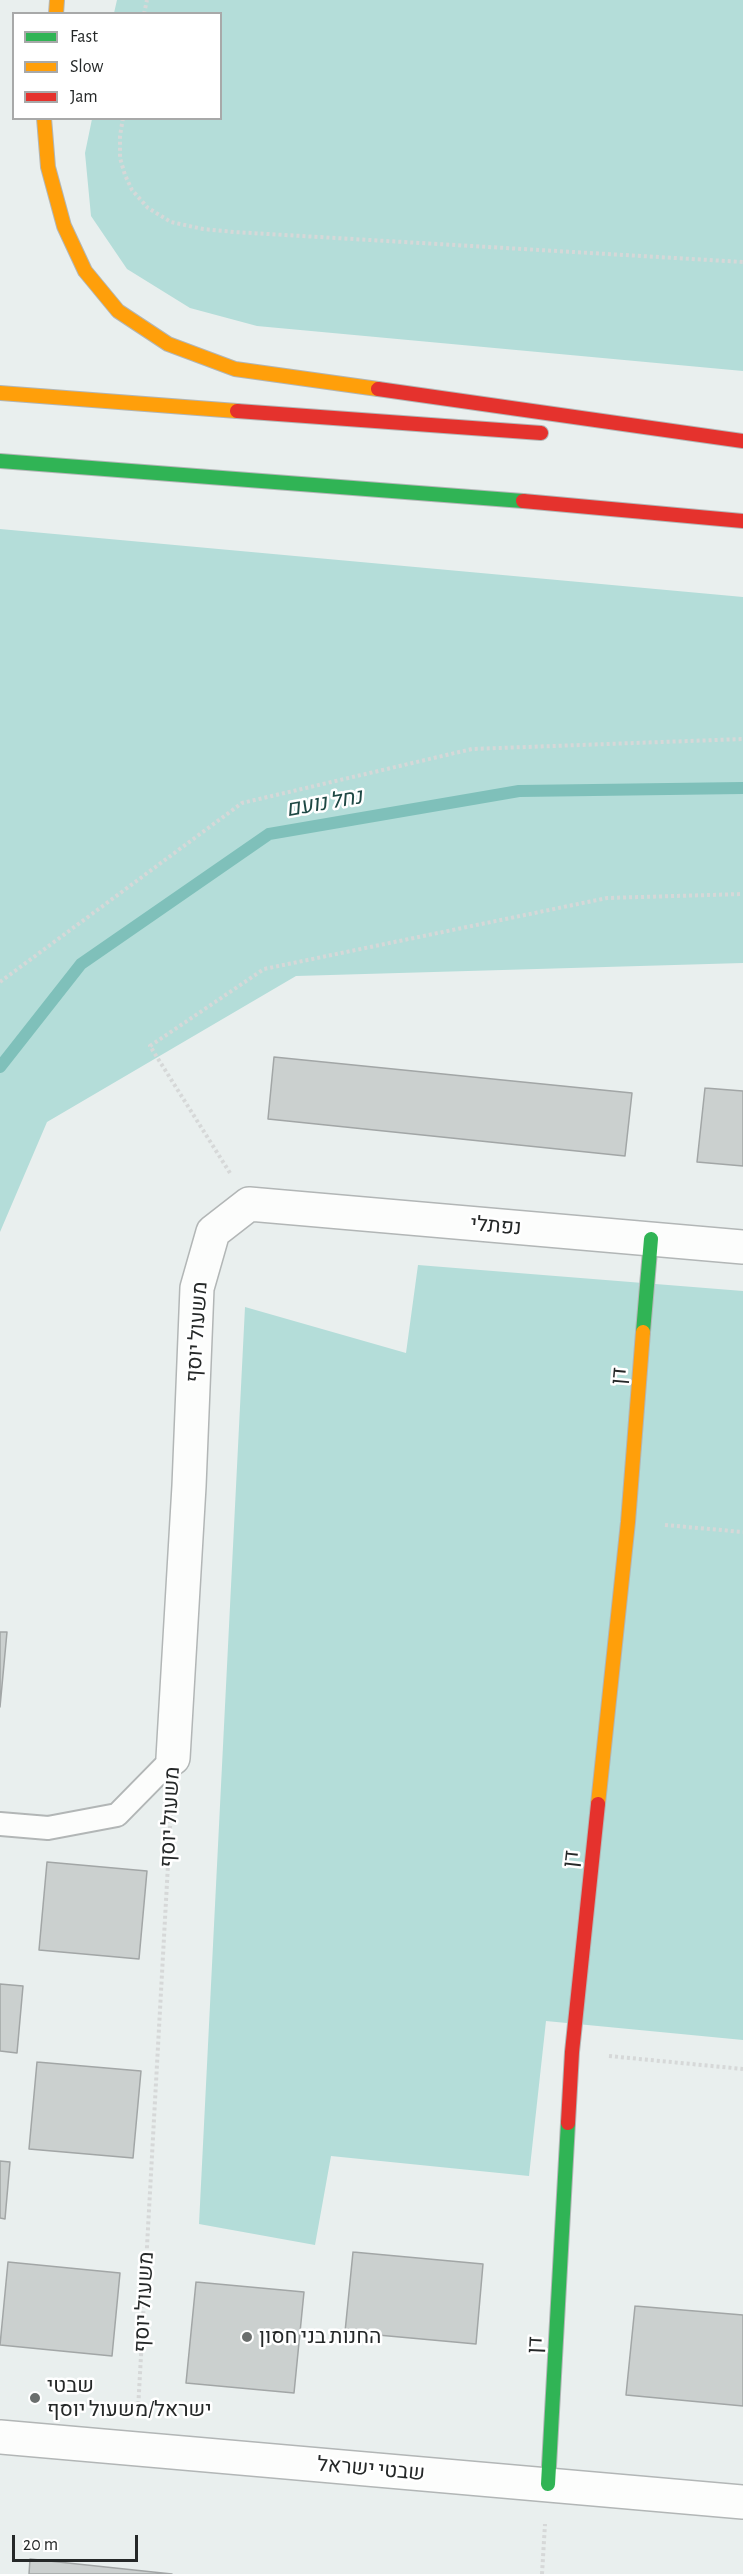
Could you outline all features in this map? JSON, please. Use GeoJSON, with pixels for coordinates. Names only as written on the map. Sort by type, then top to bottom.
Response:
{"type":"FeatureCollection","features":[{"type":"Feature","properties":{"kind":"main road"},"geometry":{"type":"LineString","coordinates":[[44,120],[48,167],[61,217],[85,271],[118,311],[168,344],[235,369],[743,441]]}},
{"type":"Feature","properties":{"kind":"main road"},"geometry":{"type":"LineString","coordinates":[[0,393],[554,434]]}},
{"type":"Feature","properties":{"kind":"main road"},"geometry":{"type":"LineString","coordinates":[[625,439],[743,447]]}},
{"type":"Feature","properties":{"kind":"main road"},"geometry":{"type":"LineString","coordinates":[[0,461],[461,496],[743,521]]}},
{"type":"Feature","properties":{"kind":"main road","name":"דן"},"geometry":{"type":"LineString","coordinates":[[548,2484],[572,2052],[628,1522],[651,1239]]}},
{"type":"Feature","properties":{"kind":"street","name":"נפתלי"},"geometry":{"type":"LineString","coordinates":[[249,1204],[743,1247]]}},
{"type":"Feature","properties":{"kind":"street","name":"משעול יוסף"},"geometry":{"type":"LineString","coordinates":[[173,1758],[189,1486],[197,1288],[213,1232],[249,1204]]}},
{"type":"Feature","properties":{"kind":"street","name":"שבטי ישראל"},"geometry":{"type":"LineString","coordinates":[[0,2437],[743,2502]]}},
{"type":"Feature","properties":{"kind":"lane"},"geometry":{"type":"LineString","coordinates":[[0,1824],[48,1828],[117,1815],[173,1758]]}},
{"type":"Feature","properties":{"kind":"path"},"geometry":{"type":"LineString","coordinates":[[123,120],[120,158],[132,190],[148,208],[171,222],[203,229],[234,232],[743,262]]}},
{"type":"Feature","properties":{"kind":"path"},"geometry":{"type":"LineString","coordinates":[[0,982],[242,803],[472,750],[743,739]]}},
{"type":"Feature","properties":{"kind":"path"},"geometry":{"type":"LineString","coordinates":[[249,1204],[150,1046],[264,969],[607,898],[743,894]]}},
{"type":"Feature","properties":{"kind":"path"},"geometry":{"type":"LineString","coordinates":[[628,1522],[743,1532]]}},
{"type":"Feature","properties":{"kind":"path","name":"משעול יוסף"},"geometry":{"type":"LineString","coordinates":[[136,2449],[173,1758]]}},
{"type":"Feature","properties":{"kind":"path"},"geometry":{"type":"LineString","coordinates":[[572,2052],[743,2069]]}},
{"type":"Feature","properties":{"kind":"path"},"geometry":{"type":"LineString","coordinates":[[542,2574],[548,2484]]}},
{"type":"Feature","properties":{"kind":"shaded area"},"geometry":{"type":"Polygon","coordinates":[[[117,0],[743,0],[743,371],[257,326],[190,308],[127,269],[91,216],[85,153],[92,120],[222,120],[222,12],[114,12],[117,0]]]}},
{"type":"Feature","properties":{"kind":"shaded area"},"geometry":{"type":"Polygon","coordinates":[[[0,529],[743,597],[743,963],[296,976],[47,1122],[0,1232],[0,529]]]}},
{"type":"Feature","properties":{"kind":"shaded area"},"geometry":{"type":"Polygon","coordinates":[[[418,1265],[743,1291],[743,2040],[546,2021],[529,2176],[331,2156],[315,2245],[199,2224],[245,1307],[406,1353],[418,1265]]]}},
{"type":"Feature","properties":{"kind":"building"},"geometry":{"type":"Polygon","coordinates":[[[274,1057],[632,1093],[625,1156],[268,1119],[274,1057]]]}},
{"type":"Feature","properties":{"kind":"building"},"geometry":{"type":"Polygon","coordinates":[[[705,1088],[743,1091],[743,1166],[697,1162],[705,1088]]]}},
{"type":"Feature","properties":{"kind":"building"},"geometry":{"type":"Polygon","coordinates":[[[0,1632],[7,1632],[0,1707],[0,1632]]]}},
{"type":"Feature","properties":{"kind":"building"},"geometry":{"type":"Polygon","coordinates":[[[47,1862],[147,1871],[139,1959],[39,1950],[47,1862]]]}},
{"type":"Feature","properties":{"kind":"building"},"geometry":{"type":"Polygon","coordinates":[[[0,1984],[23,1986],[17,2053],[0,2051],[0,1984]]]}},
{"type":"Feature","properties":{"kind":"building"},"geometry":{"type":"Polygon","coordinates":[[[37,2062],[141,2071],[133,2158],[29,2149],[37,2062]]]}},
{"type":"Feature","properties":{"kind":"building"},"geometry":{"type":"Polygon","coordinates":[[[0,2161],[10,2162],[5,2219],[0,2218],[0,2161]]]}},
{"type":"Feature","properties":{"kind":"building"},"geometry":{"type":"Polygon","coordinates":[[[353,2252],[483,2264],[476,2344],[345,2332],[353,2252]]]}},
{"type":"Feature","properties":{"kind":"building"},"geometry":{"type":"Polygon","coordinates":[[[8,2262],[120,2273],[112,2356],[0,2345],[8,2262]]]}},
{"type":"Feature","properties":{"kind":"building"},"geometry":{"type":"Polygon","coordinates":[[[196,2282],[304,2292],[294,2393],[186,2383],[196,2282]]]}},
{"type":"Feature","properties":{"kind":"building"},"geometry":{"type":"Polygon","coordinates":[[[635,2306],[743,2315],[743,2406],[626,2395],[635,2306]]]}},
{"type":"Feature","properties":{"kind":"building"},"geometry":{"type":"Polygon","coordinates":[[[30,2559],[172,2574],[29,2574],[30,2559]]]}},
{"type":"Feature","properties":{"kind":"waterway","name":"נחל נועם"},"geometry":{"type":"LineString","coordinates":[[0,1067],[81,964],[269,834],[519,791],[743,788]]}},
{"type":"Feature","properties":{"kind":"traffic: fast"},"geometry":{"type":"LineString","coordinates":[[0,461],[523,501]]}},
{"type":"Feature","properties":{"kind":"traffic: fast"},"geometry":{"type":"LineString","coordinates":[[643,1332],[651,1239]]}},
{"type":"Feature","properties":{"kind":"traffic: fast"},"geometry":{"type":"LineString","coordinates":[[548,2484],[568,2123]]}},
{"type":"Feature","properties":{"kind":"traffic: slow"},"geometry":{"type":"LineString","coordinates":[[56,12],[57,0]]}},
{"type":"Feature","properties":{"kind":"traffic: slow"},"geometry":{"type":"LineString","coordinates":[[44,120],[48,167],[64,226],[85,271],[118,311],[168,344],[235,369],[378,389]]}},
{"type":"Feature","properties":{"kind":"traffic: slow"},"geometry":{"type":"LineString","coordinates":[[0,393],[237,411]]}},
{"type":"Feature","properties":{"kind":"traffic: slow"},"geometry":{"type":"LineString","coordinates":[[598,1804],[628,1522],[643,1332]]}},
{"type":"Feature","properties":{"kind":"traffic: jam"},"geometry":{"type":"LineString","coordinates":[[378,389],[743,441]]}},
{"type":"Feature","properties":{"kind":"traffic: jam"},"geometry":{"type":"LineString","coordinates":[[237,411],[541,433]]}},
{"type":"Feature","properties":{"kind":"traffic: jam"},"geometry":{"type":"LineString","coordinates":[[523,501],[743,521]]}},
{"type":"Feature","properties":{"kind":"traffic: jam"},"geometry":{"type":"LineString","coordinates":[[568,2123],[572,2052],[598,1804]]}},
{"type":"Feature","properties":{"kind":"place","name":"החנות בני חסון"},"geometry":{"type":"Point","coordinates":[247,2337]}},
{"type":"Feature","properties":{"kind":"place","name":"שבטי ישראל/משעול יוסף"},"geometry":{"type":"Point","coordinates":[35,2398]}}]}
